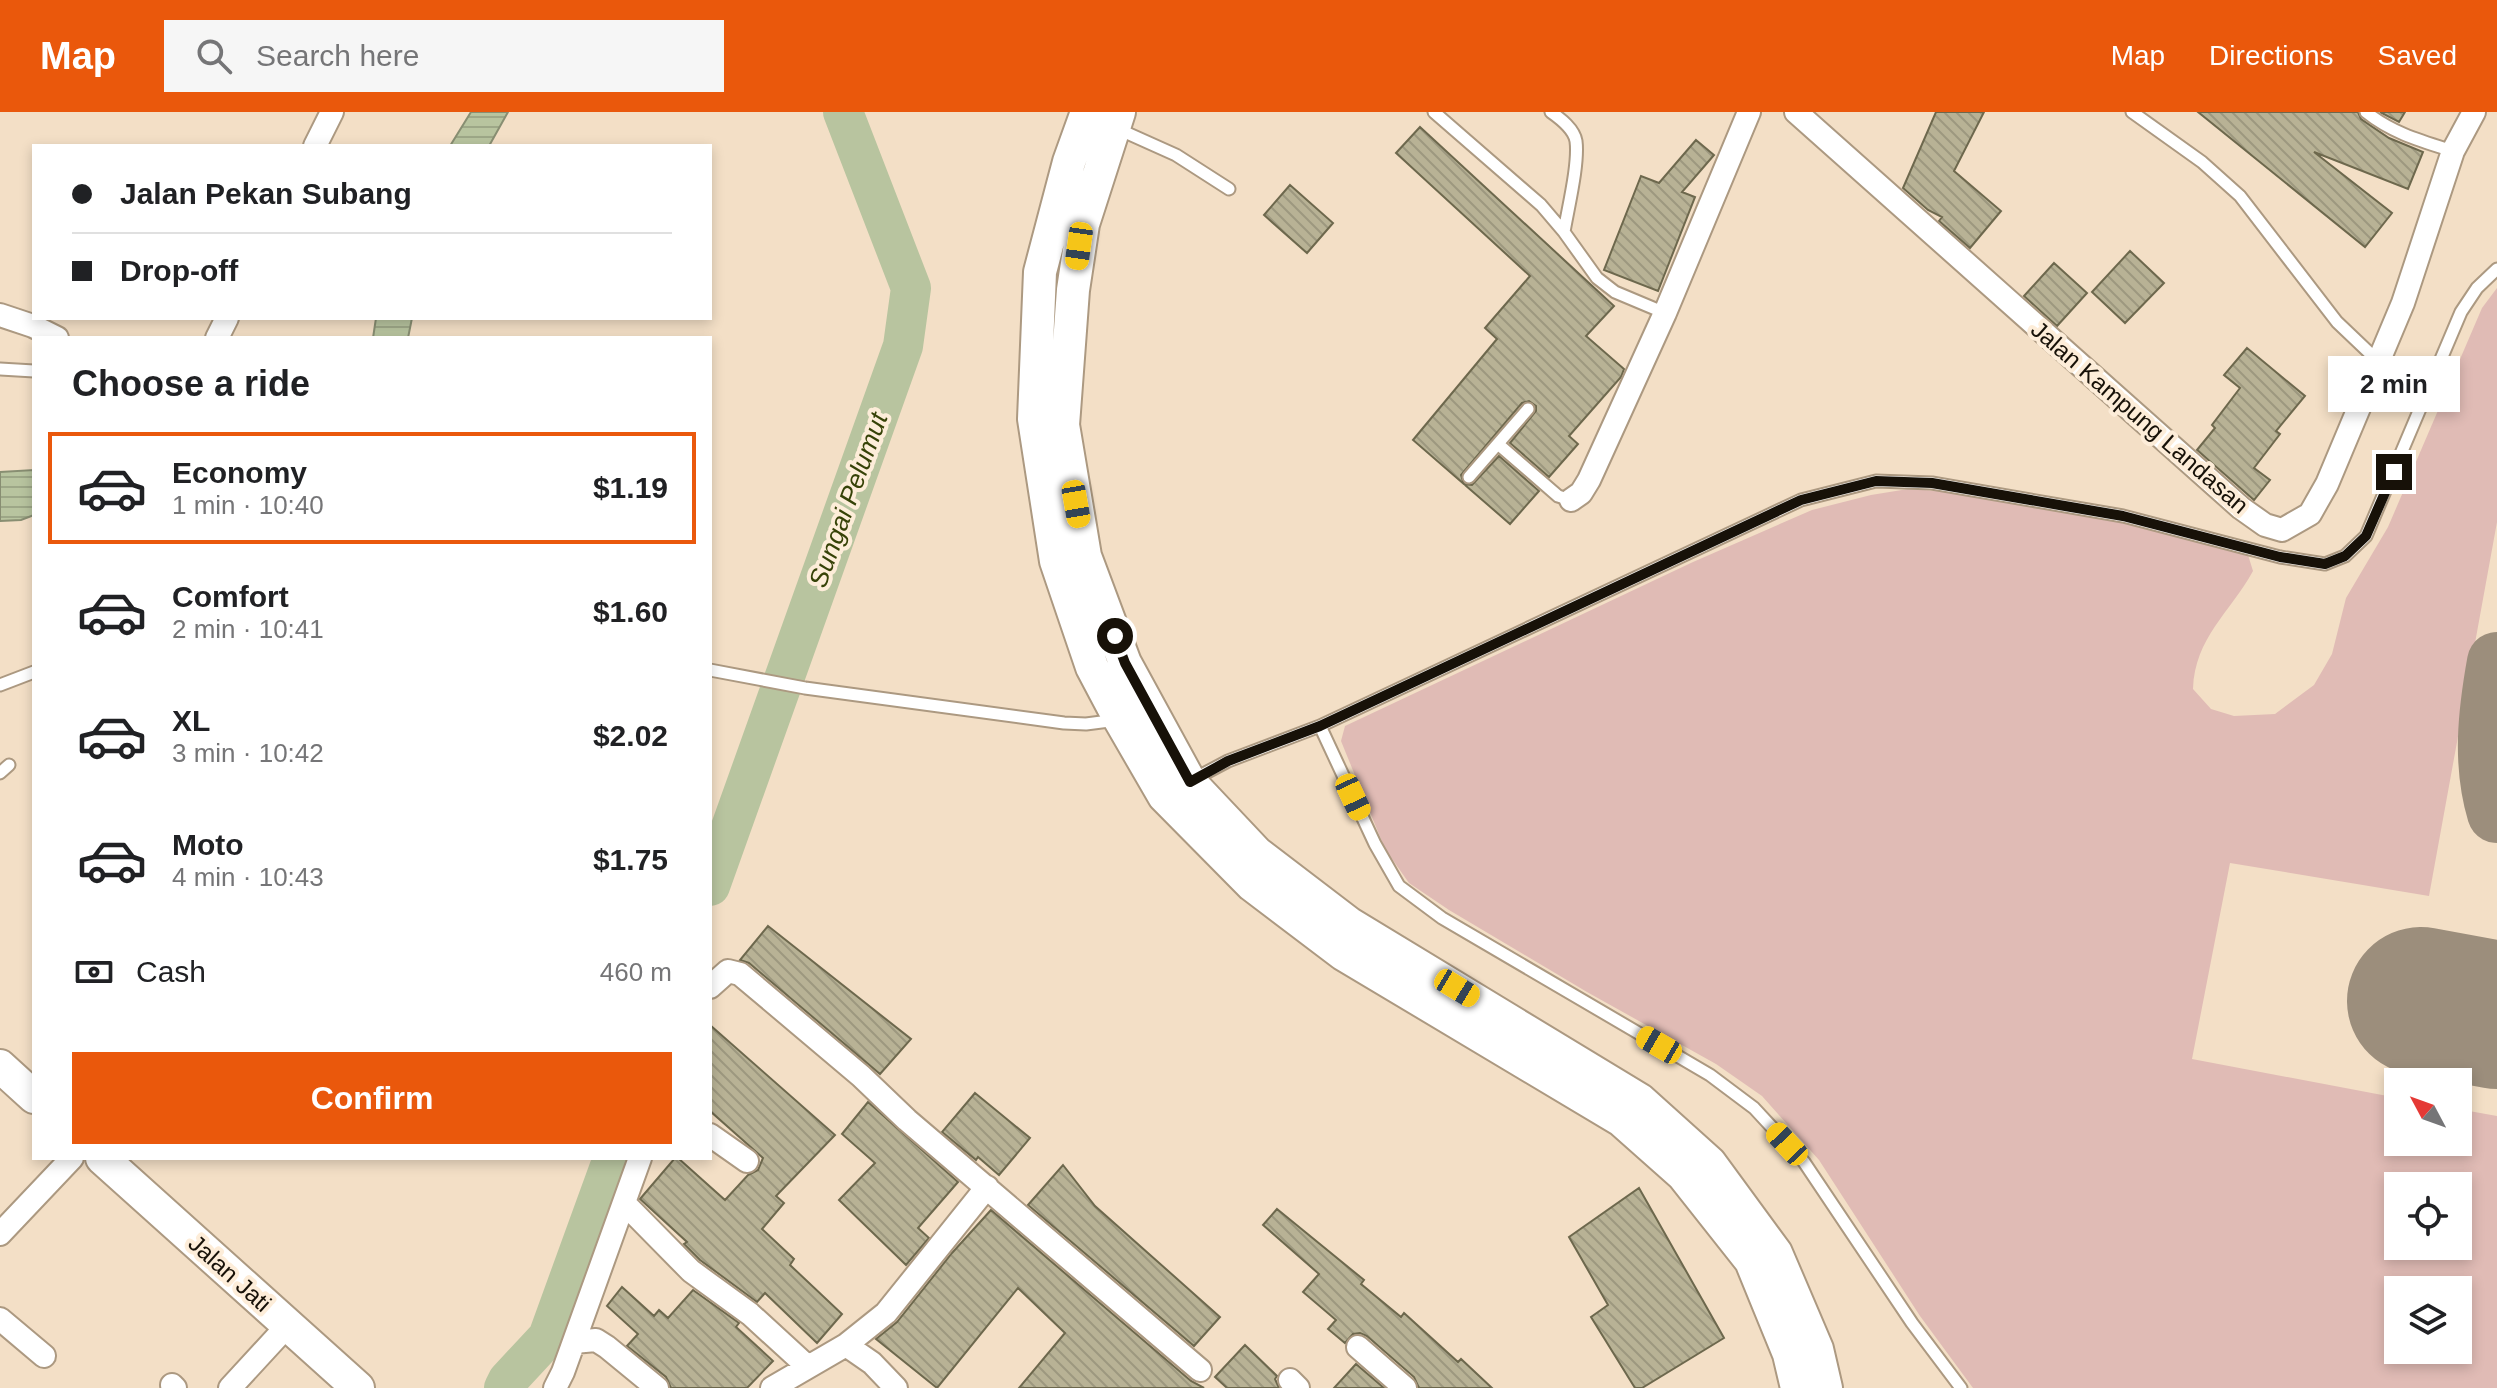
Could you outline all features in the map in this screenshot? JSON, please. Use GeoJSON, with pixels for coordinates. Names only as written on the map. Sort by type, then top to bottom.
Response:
{"type":"FeatureCollection","features":[{"type":"Feature","properties":{"kind":"main road"},"geometry":{"type":"LineString","coordinates":[[1107,117],[1069,162],[1040,272],[1034,419],[1056,561],[1092,667],[1120,720],[1164,796],[1252,885],[1343,954],[1621,1120],[1683,1175],[1751,1261],[1789,1354],[1797,1388]]}},
{"type":"Feature","properties":{"kind":"main road"},"geometry":{"type":"LineString","coordinates":[[1107,117],[1083,224],[1073,290],[1063,425],[1085,556],[1125,663],[1190,782],[1257,853],[1350,924],[1640,1100],[1710,1163],[1776,1253],[1817,1349],[1826,1388]]}},
{"type":"Feature","properties":{"kind":"main road"},"geometry":{"type":"LineString","coordinates":[[0,1066],[32,1095]]}},
{"type":"Feature","properties":{"kind":"main road","name":"Jalan Jati"},"geometry":{"type":"LineString","coordinates":[[104,1160],[353,1386]]}},
{"type":"Feature","properties":{"kind":"street"},"geometry":{"type":"LineString","coordinates":[[316,144],[332,112]]}},
{"type":"Feature","properties":{"kind":"street"},"geometry":{"type":"LineString","coordinates":[[1571,500],[1581,493],[1589,480],[1665,313],[1749,112]]}},
{"type":"Feature","properties":{"kind":"street","name":"Jalan Kampung Landasan"},"geometry":{"type":"LineString","coordinates":[[1796,112],[2241,508],[2273,529],[2282,530],[2310,514],[2327,484],[2403,303],[2453,151],[2474,112]]}},
{"type":"Feature","properties":{"kind":"street"},"geometry":{"type":"LineString","coordinates":[[0,315],[53,336]]}},
{"type":"Feature","properties":{"kind":"street"},"geometry":{"type":"LineString","coordinates":[[712,985],[728,971],[740,974],[1200,1370]]}},
{"type":"Feature","properties":{"kind":"street"},"geometry":{"type":"LineString","coordinates":[[712,1136],[747,1161]]}},
{"type":"Feature","properties":{"kind":"street"},"geometry":{"type":"LineString","coordinates":[[0,1234],[70,1160]]}},
{"type":"Feature","properties":{"kind":"street"},"geometry":{"type":"LineString","coordinates":[[555,1388],[639,1160]]}},
{"type":"Feature","properties":{"kind":"street"},"geometry":{"type":"LineString","coordinates":[[772,1388],[846,1345],[886,1313],[987,1187]]}},
{"type":"Feature","properties":{"kind":"street"},"geometry":{"type":"LineString","coordinates":[[624,1203],[691,1271],[750,1314],[808,1367]]}},
{"type":"Feature","properties":{"kind":"street"},"geometry":{"type":"LineString","coordinates":[[0,1319],[44,1356]]}},
{"type":"Feature","properties":{"kind":"street"},"geometry":{"type":"LineString","coordinates":[[230,1388],[288,1325]]}},
{"type":"Feature","properties":{"kind":"street"},"geometry":{"type":"LineString","coordinates":[[574,1342],[596,1340],[657,1388]]}},
{"type":"Feature","properties":{"kind":"street"},"geometry":{"type":"LineString","coordinates":[[846,1345],[884,1373],[896,1388]]}},
{"type":"Feature","properties":{"kind":"street"},"geometry":{"type":"LineString","coordinates":[[1358,1347],[1405,1388]]}},
{"type":"Feature","properties":{"kind":"lane"},"geometry":{"type":"LineString","coordinates":[[1434,112],[1541,205],[1597,278],[1615,292],[1665,313]]}},
{"type":"Feature","properties":{"kind":"lane"},"geometry":{"type":"LineString","coordinates":[[1551,112],[1563,120],[1576,138],[1564,232]]}},
{"type":"Feature","properties":{"kind":"lane"},"geometry":{"type":"LineString","coordinates":[[2132,112],[2202,162],[2240,196],[2337,322],[2378,361]]}},
{"type":"Feature","properties":{"kind":"lane"},"geometry":{"type":"LineString","coordinates":[[2366,112],[2409,138],[2453,151]]}},
{"type":"Feature","properties":{"kind":"lane"},"geometry":{"type":"LineString","coordinates":[[1107,117],[1229,189]]}},
{"type":"Feature","properties":{"kind":"lane"},"geometry":{"type":"LineString","coordinates":[[1190,782],[1228,761],[1320,726],[1801,500],[1876,481],[1932,483],[2123,516],[2280,557],[2325,564],[2345,556],[2366,536],[2461,312],[2477,288],[2497,269]]}},
{"type":"Feature","properties":{"kind":"lane"},"geometry":{"type":"LineString","coordinates":[[0,369],[32,371]]}},
{"type":"Feature","properties":{"kind":"lane"},"geometry":{"type":"LineString","coordinates":[[1469,477],[1528,409]]}},
{"type":"Feature","properties":{"kind":"lane"},"geometry":{"type":"LineString","coordinates":[[1498,444],[1558,496],[1571,500]]}},
{"type":"Feature","properties":{"kind":"lane"},"geometry":{"type":"LineString","coordinates":[[712,670],[805,688],[1064,723],[1120,720]]}},
{"type":"Feature","properties":{"kind":"lane"},"geometry":{"type":"LineString","coordinates":[[0,685],[32,673]]}},
{"type":"Feature","properties":{"kind":"lane"},"geometry":{"type":"LineString","coordinates":[[1320,726],[1375,844],[1399,886],[1442,918],[1710,1075],[1754,1108],[1804,1162],[1912,1323],[1961,1388]]}},
{"type":"Feature","properties":{"kind":"shaded area"},"geometry":{"type":"Polygon","coordinates":[[[471,112],[508,112],[490,144],[451,144],[471,112]]]}},
{"type":"Feature","properties":{"kind":"shaded area"},"geometry":{"type":"Polygon","coordinates":[[[2497,288],[2497,522],[2429,896],[2230,863],[2192,1059],[2384,1095],[2384,1156],[2472,1156],[2472,1112],[2497,1116],[2497,1388],[1973,1388],[1920,1316],[1819,1160],[1762,1096],[1716,1064],[1587,992],[1409,883],[1385,849],[1341,741],[1345,726],[1693,562],[1812,510],[1908,489],[1973,493],[2142,523],[2248,555],[2253,571],[2207,640],[2195,671],[2193,689],[2211,709],[2234,716],[2275,714],[2314,685],[2332,654],[2346,598],[2388,527],[2482,308],[2497,288]]]}},
{"type":"Feature","properties":{"kind":"shaded area"},"geometry":{"type":"Polygon","coordinates":[[[376,320],[412,320],[408,336],[373,336],[376,320]]]}},
{"type":"Feature","properties":{"kind":"shaded area"},"geometry":{"type":"Polygon","coordinates":[[[32,470],[32,516],[21,520],[0,521],[0,472],[32,470]]]}},
{"type":"Feature","properties":{"kind":"building"},"geometry":{"type":"Polygon","coordinates":[[[1936,112],[1984,112],[1954,171],[2001,211],[1970,248],[1939,221],[1942,217],[1928,210],[1903,188],[1936,112]]]}},
{"type":"Feature","properties":{"kind":"building"},"geometry":{"type":"Polygon","coordinates":[[[2198,112],[2358,112],[2361,119],[2389,138],[2423,152],[2408,189],[2314,152],[2392,213],[2365,247],[2198,112]]]}},
{"type":"Feature","properties":{"kind":"building"},"geometry":{"type":"Polygon","coordinates":[[[2380,112],[2405,112],[2399,122],[2380,112]]]}},
{"type":"Feature","properties":{"kind":"building"},"geometry":{"type":"Polygon","coordinates":[[[1420,127],[1614,306],[1586,336],[1624,369],[1621,377],[1569,436],[1578,444],[1549,477],[1510,443],[1536,411],[1536,406],[1529,401],[1522,403],[1461,475],[1464,484],[1472,485],[1499,456],[1539,491],[1510,524],[1413,440],[1497,339],[1485,328],[1530,276],[1396,153],[1420,127]]]}},
{"type":"Feature","properties":{"kind":"building"},"geometry":{"type":"Polygon","coordinates":[[[1696,140],[1714,155],[1682,192],[1695,197],[1658,291],[1604,270],[1641,176],[1659,183],[1696,140]]]}},
{"type":"Feature","properties":{"kind":"building"},"geometry":{"type":"Polygon","coordinates":[[[1290,185],[1333,223],[1307,253],[1264,215],[1290,185]]]}},
{"type":"Feature","properties":{"kind":"building"},"geometry":{"type":"Polygon","coordinates":[[[2130,251],[2164,283],[2125,323],[2092,292],[2130,251]]]}},
{"type":"Feature","properties":{"kind":"building"},"geometry":{"type":"Polygon","coordinates":[[[2054,263],[2087,293],[2057,326],[2024,296],[2054,263]]]}},
{"type":"Feature","properties":{"kind":"building"},"geometry":{"type":"Polygon","coordinates":[[[2247,348],[2305,396],[2276,431],[2280,434],[2254,468],[2270,480],[2254,500],[2197,450],[2240,388],[2224,375],[2247,348]]]}},
{"type":"Feature","properties":{"kind":"building"},"geometry":{"type":"Polygon","coordinates":[[[768,926],[911,1039],[880,1074],[749,963],[740,960],[768,926]]]}},
{"type":"Feature","properties":{"kind":"building"},"geometry":{"type":"Polygon","coordinates":[[[712,1027],[835,1135],[776,1196],[784,1203],[762,1229],[794,1259],[790,1265],[842,1314],[817,1343],[765,1293],[757,1302],[700,1260],[684,1244],[687,1242],[640,1199],[673,1160],[680,1160],[725,1200],[748,1175],[758,1170],[763,1158],[712,1113],[712,1027]]]}},
{"type":"Feature","properties":{"kind":"building"},"geometry":{"type":"Polygon","coordinates":[[[975,1093],[1030,1138],[999,1175],[942,1132],[975,1093]]]}},
{"type":"Feature","properties":{"kind":"building"},"geometry":{"type":"Polygon","coordinates":[[[868,1102],[958,1182],[918,1228],[929,1238],[906,1265],[839,1200],[875,1163],[842,1134],[868,1102]]]}},
{"type":"Feature","properties":{"kind":"building"},"geometry":{"type":"Polygon","coordinates":[[[1063,1165],[1095,1206],[1220,1317],[1194,1346],[1028,1205],[1063,1165]]]}},
{"type":"Feature","properties":{"kind":"building"},"geometry":{"type":"Polygon","coordinates":[[[1639,1188],[1724,1338],[1642,1388],[1635,1388],[1591,1317],[1608,1305],[1569,1237],[1639,1188]]]}},
{"type":"Feature","properties":{"kind":"building"},"geometry":{"type":"Polygon","coordinates":[[[1277,1209],[1364,1280],[1361,1284],[1401,1317],[1404,1313],[1492,1388],[1419,1388],[1414,1377],[1367,1336],[1353,1334],[1345,1343],[1328,1329],[1336,1320],[1303,1292],[1319,1274],[1263,1225],[1277,1209]]]}},
{"type":"Feature","properties":{"kind":"building"},"geometry":{"type":"Polygon","coordinates":[[[991,1210],[1191,1381],[1204,1388],[1019,1388],[1065,1333],[1018,1288],[937,1388],[876,1339],[897,1322],[991,1210]]]}},
{"type":"Feature","properties":{"kind":"building"},"geometry":{"type":"Polygon","coordinates":[[[622,1287],[654,1316],[659,1310],[668,1318],[693,1290],[739,1323],[736,1327],[773,1361],[747,1388],[671,1388],[666,1377],[627,1346],[638,1334],[607,1306],[622,1287]]]}},
{"type":"Feature","properties":{"kind":"building"},"geometry":{"type":"Polygon","coordinates":[[[1245,1345],[1277,1376],[1275,1379],[1279,1388],[1227,1388],[1215,1377],[1245,1345]]]}},
{"type":"Feature","properties":{"kind":"building"},"geometry":{"type":"Polygon","coordinates":[[[1356,1364],[1384,1388],[1334,1388],[1356,1364]]]}},
{"type":"Feature","properties":{"kind":"waterway","name":"Sungai Pelumut"},"geometry":{"type":"LineString","coordinates":[[712,880],[903,346],[911,288],[843,112]]}},
{"type":"Feature","properties":{"kind":"waterway","name":"Sungai Pelumut"},"geometry":{"type":"LineString","coordinates":[[504,1388],[548,1337],[612,1160]]}},
{"type":"Feature","properties":{"kind":"taxiway"},"geometry":{"type":"LineString","coordinates":[[2497,662],[2488,738],[2489,775],[2497,813]]}},
{"type":"Feature","properties":{"kind":"runway"},"geometry":{"type":"LineString","coordinates":[[2421,1001],[2497,1015]]}},
{"type":"Feature","properties":{"kind":"route"},"geometry":{"type":"LineString","coordinates":[[1115,636],[1125,663],[1190,782],[1228,761],[1320,726],[1801,500],[1876,481],[1932,483],[2123,516],[2280,557],[2325,564],[2345,556],[2366,536],[2394,472]]}}]}
